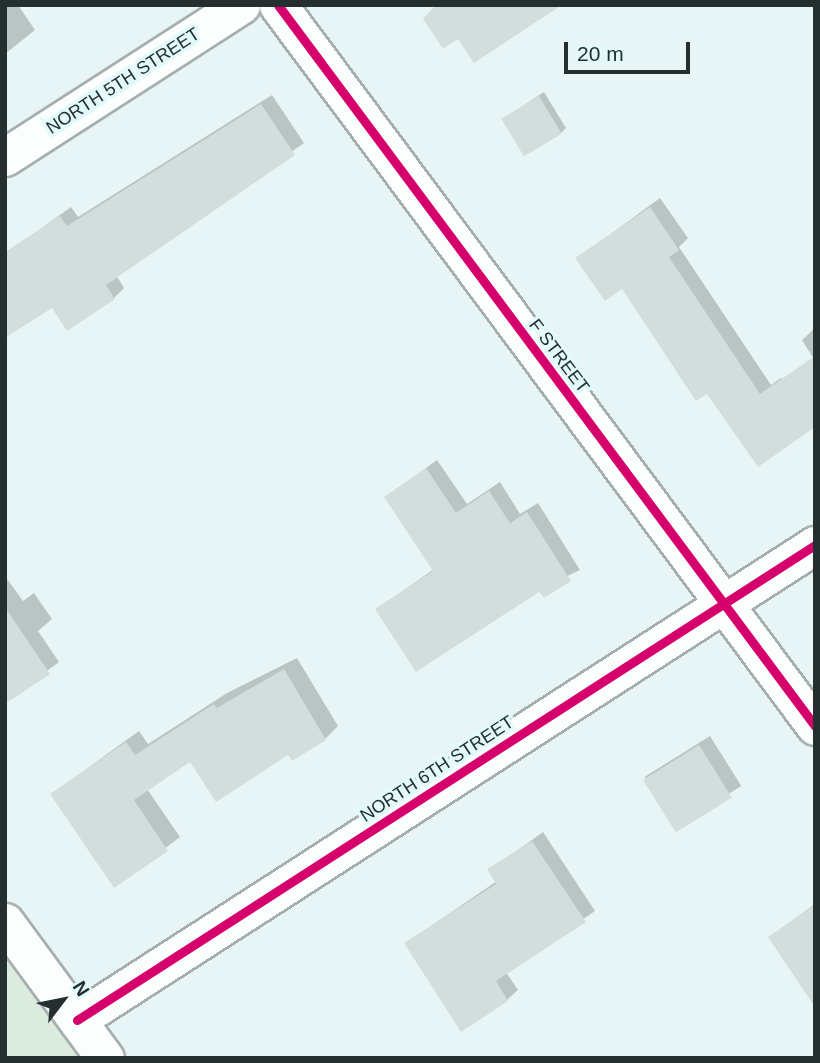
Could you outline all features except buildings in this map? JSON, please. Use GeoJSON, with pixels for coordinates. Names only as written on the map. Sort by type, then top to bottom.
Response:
{"type":"FeatureCollection","features":[{"type":"Feature","properties":{"kind":"street","name":"NORTH 5TH STREET"},"geometry":{"type":"LineString","coordinates":[[5,156],[240,5]]}},
{"type":"Feature","properties":{"kind":"street","name":"F STREET"},"geometry":{"type":"LineString","coordinates":[[278,5],[815,726]]}},
{"type":"Feature","properties":{"kind":"street","name":"NORTH 6TH STREET"},"geometry":{"type":"LineString","coordinates":[[77,1020],[815,544]]}},
{"type":"Feature","properties":{"kind":"street"},"geometry":{"type":"LineString","coordinates":[[5,922],[105,1058]]}},
{"type":"Feature","properties":{"kind":"green space"},"geometry":{"type":"Polygon","coordinates":[[[5,942],[93,1058],[5,1058],[5,942]]]}},
{"type":"Feature","properties":{"kind":"cycle path"},"geometry":{"type":"LineString","coordinates":[[278,5],[815,726]]}},
{"type":"Feature","properties":{"kind":"cycle path"},"geometry":{"type":"LineString","coordinates":[[77,1020],[815,545]]}}]}
